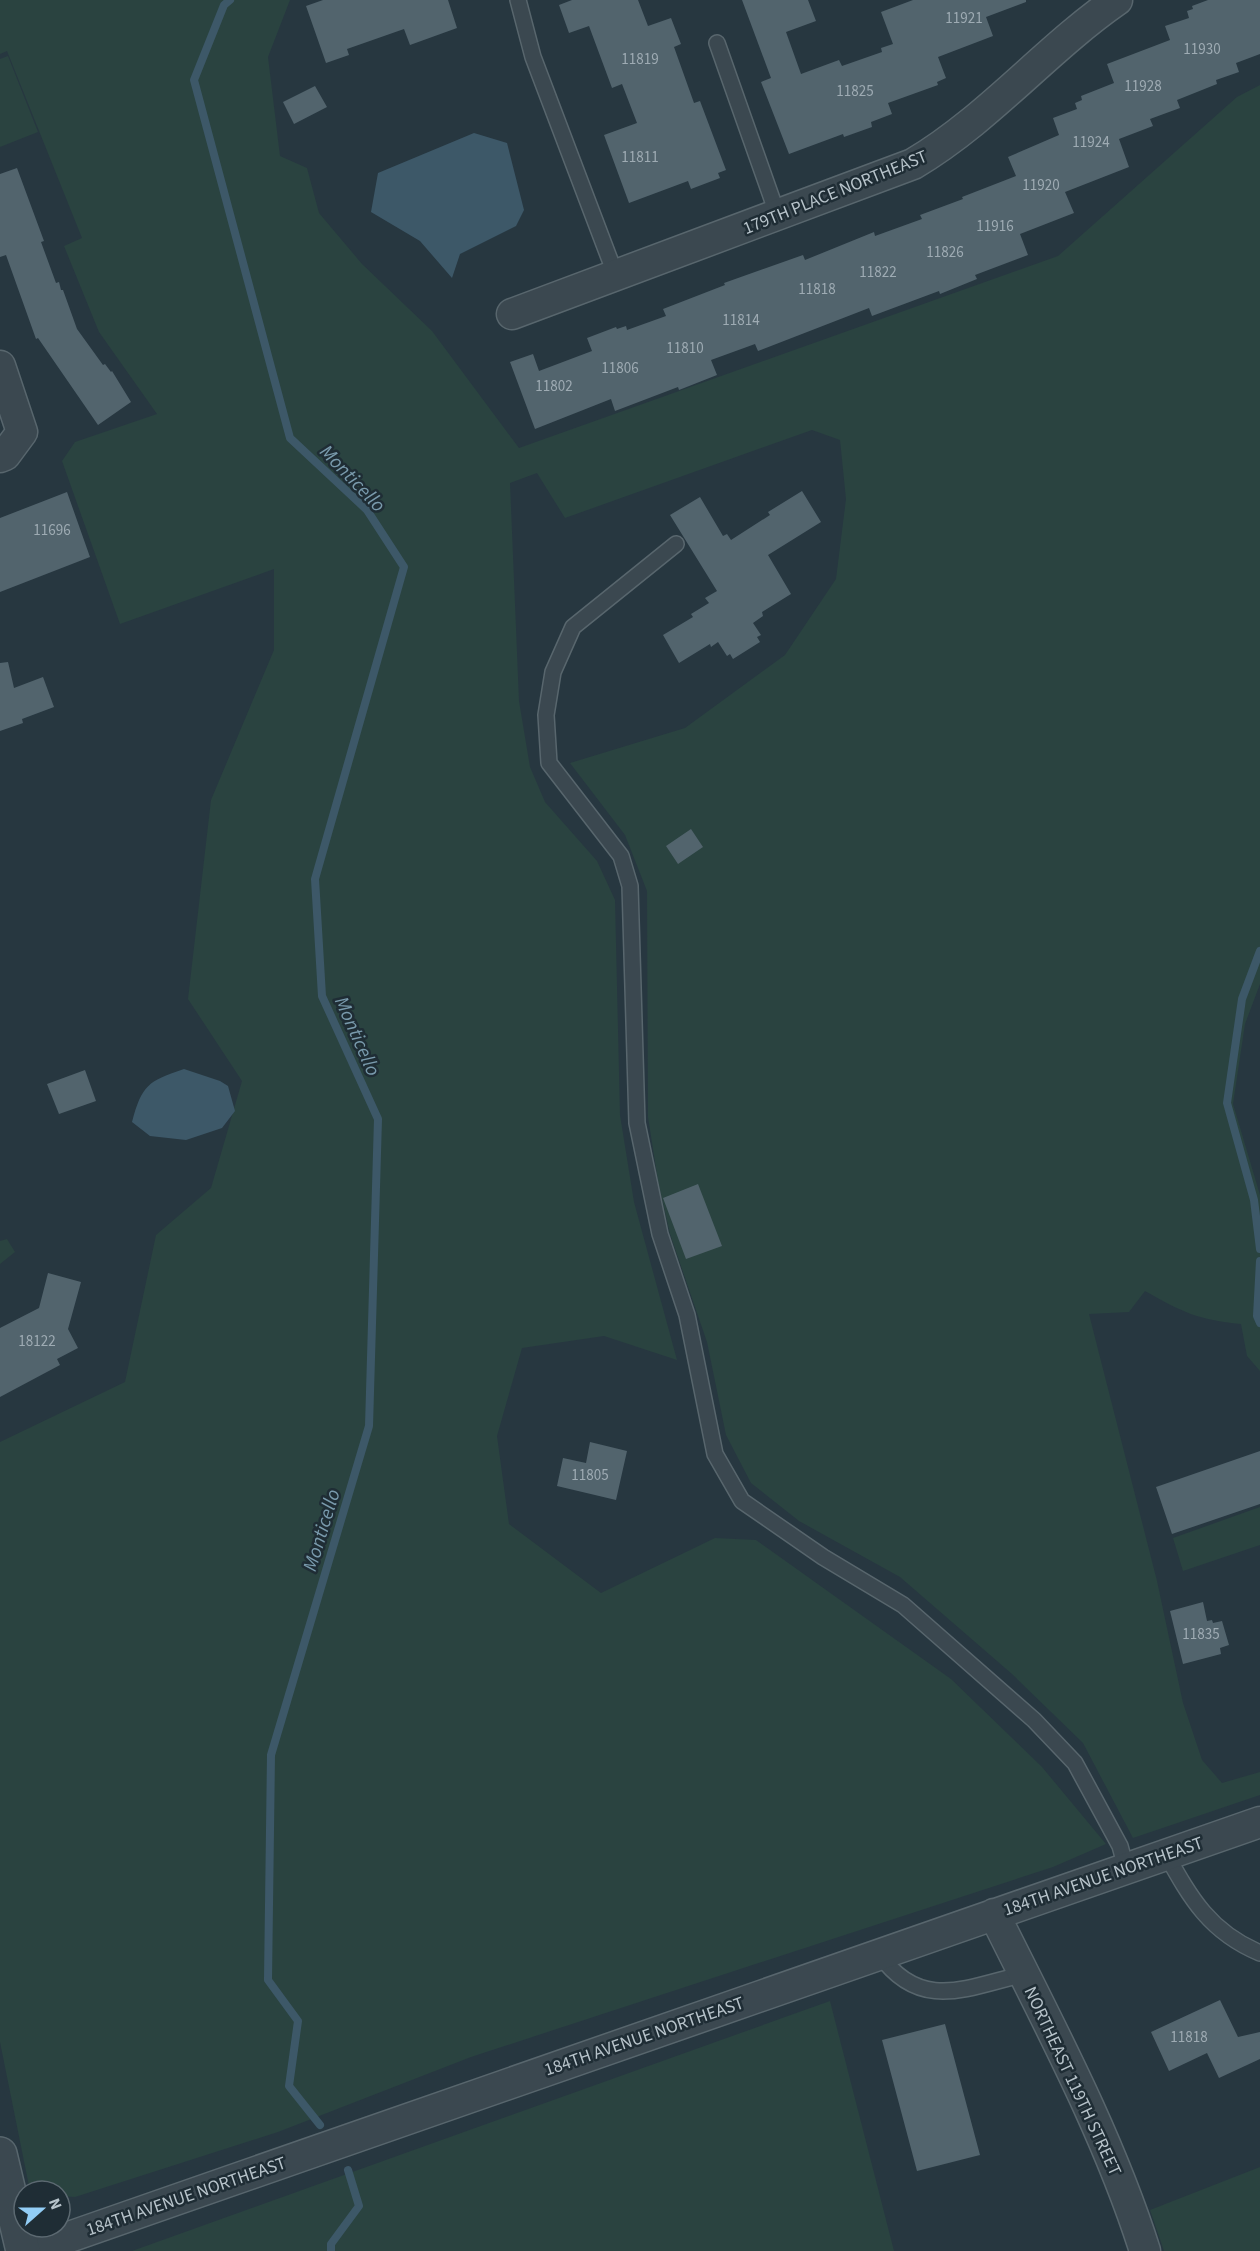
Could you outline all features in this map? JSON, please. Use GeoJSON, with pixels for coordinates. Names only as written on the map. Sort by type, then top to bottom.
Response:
{"type":"FeatureCollection","features":[{"type":"Feature","properties":{"kind":"street","name":"179TH PLACE NORTHEAST"},"geometry":{"type":"LineString","coordinates":[[512,314],[913,164],[943,146],[976,121],[1087,21],[1118,0]]}},
{"type":"Feature","properties":{"kind":"street"},"geometry":{"type":"LineString","coordinates":[[0,366],[22,432],[5,455],[0,457]]}},
{"type":"Feature","properties":{"kind":"street","name":"184TH AVENUE NORTHEAST"},"geometry":{"type":"LineString","coordinates":[[29,2251],[1260,1821]]}},
{"type":"Feature","properties":{"kind":"street","name":"NORTHEAST 119TH STREET"},"geometry":{"type":"LineString","coordinates":[[994,1914],[1078,2083],[1135,2222],[1144,2251]]}},
{"type":"Feature","properties":{"kind":"street"},"geometry":{"type":"LineString","coordinates":[[0,2154],[23,2251]]}},
{"type":"Feature","properties":{"kind":"lane"},"geometry":{"type":"LineString","coordinates":[[518,0],[534,57],[616,276]]}},
{"type":"Feature","properties":{"kind":"lane"},"geometry":{"type":"LineString","coordinates":[[717,43],[778,216]]}},
{"type":"Feature","properties":{"kind":"lane"},"geometry":{"type":"LineString","coordinates":[[676,544],[573,627],[553,672],[546,715],[549,763],[621,856],[630,886],[637,1123],[660,1234],[687,1315],[715,1454],[742,1501],[823,1557],[903,1605],[1034,1720],[1075,1763],[1120,1846],[1126,1868]]}},
{"type":"Feature","properties":{"kind":"lane"},"geometry":{"type":"LineString","coordinates":[[1166,1854],[1189,1895],[1216,1927],[1236,1941],[1260,1953]]}},
{"type":"Feature","properties":{"kind":"lane"},"geometry":{"type":"LineString","coordinates":[[879,1954],[892,1972],[915,1987],[937,1992],[965,1989],[1024,1974]]}},
{"type":"Feature","properties":{"kind":"green space"},"geometry":{"type":"Polygon","coordinates":[[[0,0],[290,0],[268,57],[280,156],[307,168],[319,213],[362,264],[432,331],[519,448],[1058,256],[1237,97],[1260,85],[1260,984],[1245,1024],[1233,1104],[1260,1195],[1260,1371],[1247,1356],[1241,1324],[1191,1314],[1145,1291],[1129,1312],[1089,1314],[1157,1581],[1183,1703],[1202,1760],[1222,1783],[1260,1772],[1260,1795],[1133,1838],[1083,1743],[1012,1674],[900,1577],[799,1521],[751,1483],[726,1435],[707,1342],[670,1234],[658,1181],[648,1117],[647,891],[625,835],[570,763],[685,728],[785,655],[836,579],[846,499],[840,440],[812,430],[565,518],[537,473],[510,483],[519,701],[530,767],[545,802],[597,861],[615,900],[620,1115],[634,1202],[677,1360],[604,1336],[522,1348],[497,1436],[509,1524],[601,1593],[715,1538],[756,1540],[951,1679],[1042,1767],[1106,1844],[1053,1867],[471,2057],[278,2132],[75,2197],[72,2197],[72,2179],[28,2179],[0,2042],[0,1442],[125,1382],[156,1235],[211,1188],[242,1081],[188,999],[211,800],[274,650],[274,569],[120,624],[62,461],[75,442],[157,414],[99,332],[64,246],[82,238],[7,51],[0,54],[0,0]]]}},
{"type":"Feature","properties":{"kind":"green space"},"geometry":{"type":"Polygon","coordinates":[[[8,56],[38,132],[0,147],[0,59],[8,56]]]}},
{"type":"Feature","properties":{"kind":"green space"},"geometry":{"type":"Polygon","coordinates":[[[7,1239],[15,1252],[0,1264],[0,1241],[7,1239]]]}},
{"type":"Feature","properties":{"kind":"green space"},"geometry":{"type":"Polygon","coordinates":[[[1260,1507],[1260,1545],[1183,1571],[1173,1538],[1260,1507]]]}},
{"type":"Feature","properties":{"kind":"green space"},"geometry":{"type":"Polygon","coordinates":[[[830,2001],[894,2251],[132,2251],[830,2001]]]}},
{"type":"Feature","properties":{"kind":"green space"},"geometry":{"type":"Polygon","coordinates":[[[1260,2167],[1260,2251],[1164,2251],[1150,2210],[1260,2167]]]}},
{"type":"Feature","properties":{"kind":"water"},"geometry":{"type":"Polygon","coordinates":[[[474,133],[507,143],[524,210],[516,226],[460,254],[452,278],[420,241],[371,212],[378,173],[474,133]]]}},
{"type":"Feature","properties":{"kind":"water"},"geometry":{"type":"Polygon","coordinates":[[[184,1069],[228,1086],[235,1111],[222,1128],[186,1140],[150,1136],[132,1122],[143,1092],[154,1081],[184,1069]]]}},
{"type":"Feature","properties":{"kind":"building"},"geometry":{"type":"Polygon","coordinates":[[[323,0],[448,0],[457,28],[410,45],[404,29],[347,49],[349,55],[326,63],[306,6],[323,0]]]}},
{"type":"Feature","properties":{"kind":"building"},"geometry":{"type":"Polygon","coordinates":[[[572,0],[638,0],[648,26],[671,18],[681,44],[674,47],[694,103],[700,101],[726,170],[718,173],[720,178],[691,189],[688,181],[629,203],[604,135],[637,123],[622,84],[612,88],[589,26],[569,33],[559,5],[572,0]]]}},
{"type":"Feature","properties":{"kind":"building"},"geometry":{"type":"Polygon","coordinates":[[[742,0],[808,0],[816,21],[786,32],[801,74],[839,60],[842,66],[882,52],[881,48],[893,44],[881,12],[913,0],[1026,0],[1026,2],[986,17],[993,36],[938,57],[946,78],[937,82],[938,85],[888,103],[892,114],[871,122],[872,127],[844,137],[843,134],[789,154],[761,82],[771,78],[742,0]]]}},
{"type":"Feature","properties":{"kind":"building"},"geometry":{"type":"Polygon","coordinates":[[[1208,0],[1260,0],[1260,54],[1236,63],[1239,72],[1216,80],[1217,84],[1177,100],[1180,108],[1150,119],[1153,126],[1119,139],[1129,167],[1065,192],[1074,213],[1020,234],[1028,255],[975,275],[977,279],[940,294],[939,291],[872,316],[869,308],[758,351],[755,344],[711,360],[717,375],[679,390],[678,387],[615,411],[611,399],[535,429],[510,362],[533,354],[539,371],[592,351],[587,338],[616,327],[617,329],[626,326],[627,330],[666,316],[663,309],[725,285],[724,283],[803,255],[805,260],[874,232],[875,236],[922,219],[920,215],[1016,176],[1008,157],[1059,135],[1053,118],[1077,109],[1075,103],[1082,100],[1081,96],[1114,83],[1107,64],[1170,40],[1165,26],[1189,18],[1187,11],[1193,9],[1192,6],[1208,0]]]}},
{"type":"Feature","properties":{"kind":"building"},"geometry":{"type":"Polygon","coordinates":[[[315,86],[327,107],[294,124],[283,102],[315,86]]]}},
{"type":"Feature","properties":{"kind":"building"},"geometry":{"type":"Polygon","coordinates":[[[17,168],[44,241],[41,242],[56,283],[59,282],[63,290],[77,329],[103,365],[105,364],[112,371],[131,402],[98,425],[38,338],[36,339],[6,255],[0,257],[0,174],[17,168]]]}},
{"type":"Feature","properties":{"kind":"building"},"geometry":{"type":"Polygon","coordinates":[[[802,491],[821,522],[768,555],[791,594],[762,612],[763,616],[753,623],[761,635],[757,637],[760,642],[733,659],[730,654],[727,656],[718,642],[711,647],[710,644],[679,663],[663,635],[693,617],[691,614],[709,603],[705,598],[717,591],[670,515],[700,497],[723,536],[727,534],[731,540],[770,515],[768,512],[802,491]]]}},
{"type":"Feature","properties":{"kind":"building"},"geometry":{"type":"Polygon","coordinates":[[[67,492],[90,557],[0,592],[0,518],[67,492]]]}},
{"type":"Feature","properties":{"kind":"building"},"geometry":{"type":"Polygon","coordinates":[[[8,662],[14,688],[43,677],[54,707],[22,719],[23,723],[0,731],[0,663],[8,662]]]}},
{"type":"Feature","properties":{"kind":"building"},"geometry":{"type":"Polygon","coordinates":[[[691,829],[703,847],[678,864],[666,846],[691,829]]]}},
{"type":"Feature","properties":{"kind":"building"},"geometry":{"type":"Polygon","coordinates":[[[85,1070],[96,1101],[59,1114],[47,1084],[85,1070]]]}},
{"type":"Feature","properties":{"kind":"building"},"geometry":{"type":"Polygon","coordinates":[[[698,1184],[722,1246],[686,1259],[663,1198],[698,1184]]]}},
{"type":"Feature","properties":{"kind":"building"},"geometry":{"type":"Polygon","coordinates":[[[48,1273],[81,1282],[68,1329],[78,1348],[57,1359],[60,1365],[0,1397],[0,1328],[39,1308],[48,1273]]]}},
{"type":"Feature","properties":{"kind":"building"},"geometry":{"type":"Polygon","coordinates":[[[590,1442],[627,1451],[616,1500],[557,1486],[563,1458],[586,1463],[590,1442]]]}},
{"type":"Feature","properties":{"kind":"building"},"geometry":{"type":"Polygon","coordinates":[[[1260,1451],[1260,1504],[1172,1534],[1156,1487],[1260,1451]]]}},
{"type":"Feature","properties":{"kind":"building"},"geometry":{"type":"Polygon","coordinates":[[[1203,1602],[1207,1621],[1212,1620],[1213,1623],[1222,1621],[1229,1645],[1220,1648],[1221,1654],[1183,1664],[1170,1611],[1203,1602]]]}},
{"type":"Feature","properties":{"kind":"building"},"geometry":{"type":"Polygon","coordinates":[[[1220,2000],[1238,2037],[1260,2032],[1260,2059],[1219,2078],[1207,2053],[1169,2071],[1151,2032],[1220,2000]]]}},
{"type":"Feature","properties":{"kind":"building"},"geometry":{"type":"Polygon","coordinates":[[[945,2024],[980,2155],[917,2171],[882,2040],[945,2024]]]}},
{"type":"Feature","properties":{"kind":"waterway","name":"Monticello"},"geometry":{"type":"LineString","coordinates":[[230,0],[224,5],[194,80],[290,438],[367,510],[404,567],[315,879],[322,996],[378,1119],[369,1426],[271,1755],[268,1980],[298,2021],[289,2086],[320,2125]]}},
{"type":"Feature","properties":{"kind":"waterway"},"geometry":{"type":"LineString","coordinates":[[1260,951],[1242,999],[1227,1103],[1254,1200],[1260,1249]]}},
{"type":"Feature","properties":{"kind":"waterway"},"geometry":{"type":"LineString","coordinates":[[1260,1261],[1257,1316],[1260,1323]]}},
{"type":"Feature","properties":{"kind":"waterway","name":"Monticello"},"geometry":{"type":"LineString","coordinates":[[331,2251],[331,2244],[359,2206],[348,2170]]}}]}
